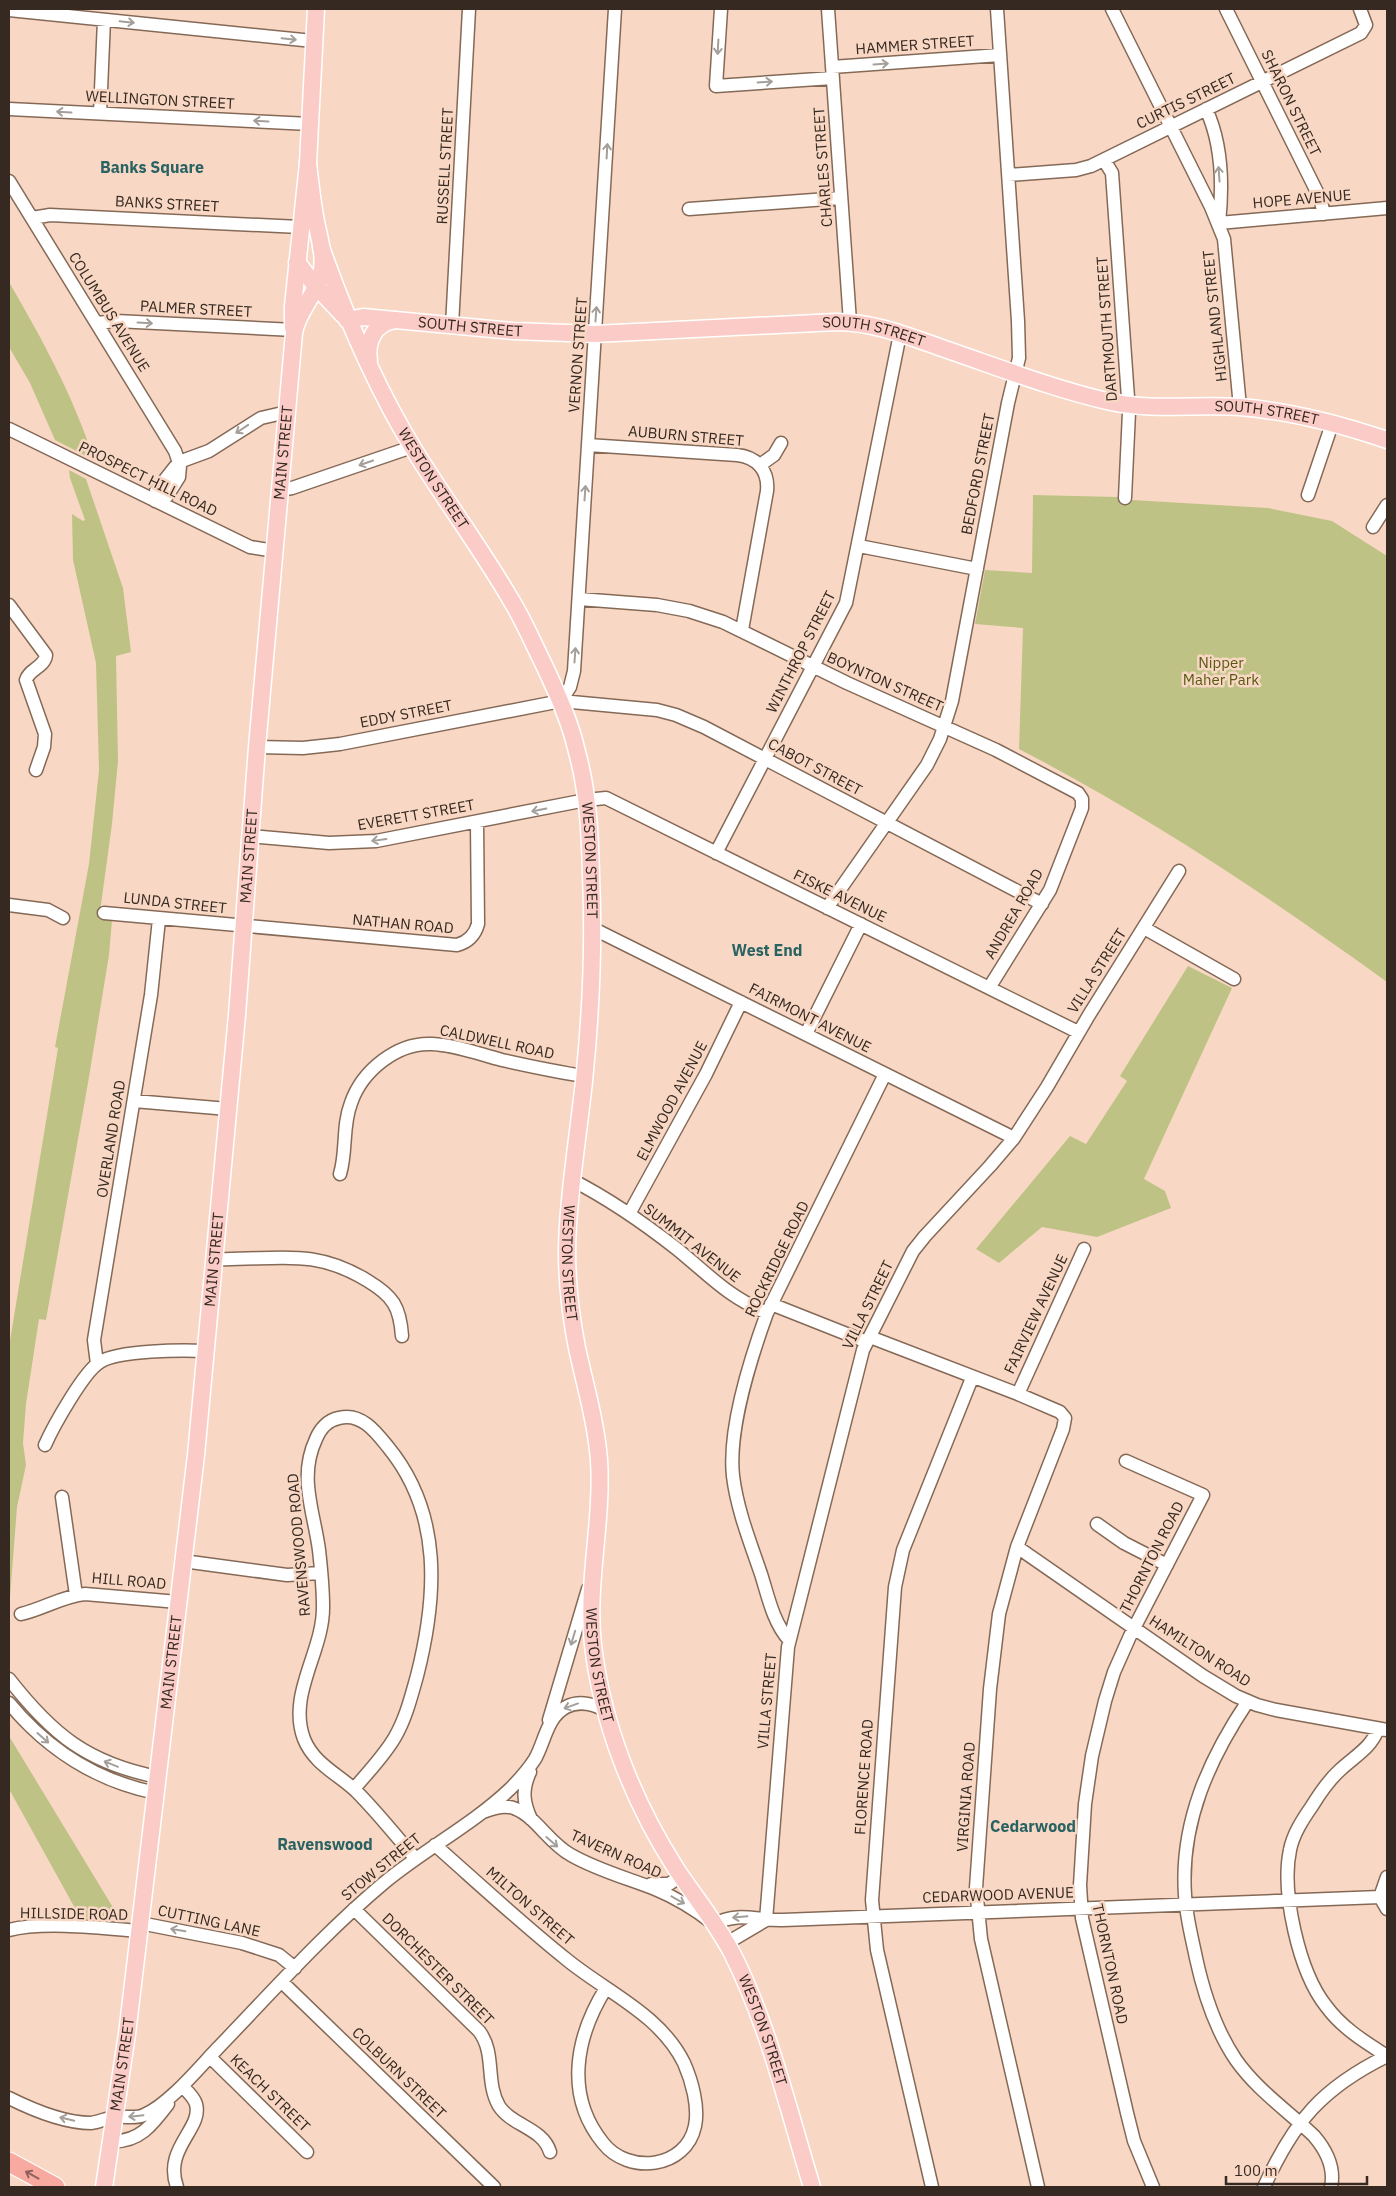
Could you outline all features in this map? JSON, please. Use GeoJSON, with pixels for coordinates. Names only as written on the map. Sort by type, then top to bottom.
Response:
{"type":"FeatureCollection","features":[{"type":"Feature","properties":{"kind":"highway"},"geometry":{"type":"LineString","coordinates":[[9,2162],[55,2187]]}},
{"type":"Feature","properties":{"kind":"main road","name":"MAIN STREET"},"geometry":{"type":"LineString","coordinates":[[105,2184],[140,1927],[206,1351],[294,330],[292,313],[294,288],[308,162],[316,9]]}},
{"type":"Feature","properties":{"kind":"main road","name":"MAIN STREET"},"geometry":{"type":"LineString","coordinates":[[294,330],[320,281],[323,261],[313,207],[308,162]]}},
{"type":"Feature","properties":{"kind":"main road","name":"WESTON STREET"},"geometry":{"type":"LineString","coordinates":[[297,262],[320,281],[347,320],[412,447],[513,602],[561,701],[576,748],[586,800],[591,864],[592,928],[591,982],[584,1076],[568,1222],[568,1285],[575,1336],[598,1443],[600,1486],[592,1607],[592,1640],[598,1680],[636,1796],[652,1829],[726,1943],[760,2019],[812,2187]]}},
{"type":"Feature","properties":{"kind":"main road"},"geometry":{"type":"LineString","coordinates":[[294,288],[301,280],[320,281]]}},
{"type":"Feature","properties":{"kind":"main road","name":"SOUTH STREET"},"geometry":{"type":"LineString","coordinates":[[347,320],[363,317],[533,333],[595,334],[850,322],[900,334],[1090,397],[1129,405],[1240,407],[1332,424],[1387,440]]}},
{"type":"Feature","properties":{"kind":"main road"},"geometry":{"type":"LineString","coordinates":[[370,366],[368,349],[374,331],[386,322],[396,320]]}},
{"type":"Feature","properties":{"kind":"street","name":"RUSSELL STREET"},"geometry":{"type":"LineString","coordinates":[[452,326],[469,9]]}},
{"type":"Feature","properties":{"kind":"street","name":"VERNON STREET"},"geometry":{"type":"LineString","coordinates":[[561,701],[570,687],[574,674],[616,9]]}},
{"type":"Feature","properties":{"kind":"street","name":"HAMMER STREET"},"geometry":{"type":"LineString","coordinates":[[721,9],[716,86],[1000,55]]}},
{"type":"Feature","properties":{"kind":"street","name":"CHARLES STREET"},"geometry":{"type":"LineString","coordinates":[[828,9],[850,322]]}},
{"type":"Feature","properties":{"kind":"street","name":"BEDFORD STREET"},"geometry":{"type":"LineString","coordinates":[[827,908],[927,765],[945,726],[952,701],[1016,372],[1020,350],[997,9]]}},
{"type":"Feature","properties":{"kind":"street","name":"HIGHLAND STREET"},"geometry":{"type":"LineString","coordinates":[[1112,9],[1219,223],[1224,239],[1240,407]]}},
{"type":"Feature","properties":{"kind":"street","name":"SHARON STREET"},"geometry":{"type":"LineString","coordinates":[[1226,9],[1320,198],[1324,214]]}},
{"type":"Feature","properties":{"kind":"street","name":"CURTIS STREET"},"geometry":{"type":"LineString","coordinates":[[1009,175],[1081,170],[1104,160],[1361,33],[1366,25],[1360,9]]}},
{"type":"Feature","properties":{"kind":"street"},"geometry":{"type":"LineString","coordinates":[[9,10],[313,42]]}},
{"type":"Feature","properties":{"kind":"street"},"geometry":{"type":"LineString","coordinates":[[100,113],[104,20]]}},
{"type":"Feature","properties":{"kind":"street","name":"WELLINGTON STREET"},"geometry":{"type":"LineString","coordinates":[[9,109],[310,124]]}},
{"type":"Feature","properties":{"kind":"street","name":"HIGHLAND STREET"},"geometry":{"type":"LineString","coordinates":[[1206,109],[1213,124],[1218,149],[1221,194],[1219,223]]}},
{"type":"Feature","properties":{"kind":"street","name":"DARTMOUTH STREET"},"geometry":{"type":"LineString","coordinates":[[1104,160],[1112,173],[1129,405],[1125,498]]}},
{"type":"Feature","properties":{"kind":"street","name":"COLUMBUS AVENUE"},"geometry":{"type":"LineString","coordinates":[[9,181],[175,451],[179,462]]}},
{"type":"Feature","properties":{"kind":"street"},"geometry":{"type":"LineString","coordinates":[[689,209],[841,198]]}},
{"type":"Feature","properties":{"kind":"street","name":"HOPE AVENUE"},"geometry":{"type":"LineString","coordinates":[[1219,223],[1387,208]]}},
{"type":"Feature","properties":{"kind":"street","name":"BANKS STREET"},"geometry":{"type":"LineString","coordinates":[[32,218],[50,215],[300,227]]}},
{"type":"Feature","properties":{"kind":"street","name":"PALMER STREET"},"geometry":{"type":"LineString","coordinates":[[97,323],[116,321],[294,330]]}},
{"type":"Feature","properties":{"kind":"street","name":"WINTHROP STREET"},"geometry":{"type":"LineString","coordinates":[[716,853],[846,602],[859,546],[900,334]]}},
{"type":"Feature","properties":{"kind":"street"},"geometry":{"type":"LineString","coordinates":[[156,500],[167,496],[178,479],[180,471],[179,462],[209,451],[261,418],[287,412]]}},
{"type":"Feature","properties":{"kind":"street"},"geometry":{"type":"LineString","coordinates":[[1308,495],[1332,424]]}},
{"type":"Feature","properties":{"kind":"street","name":"PROSPECT HILL ROAD"},"geometry":{"type":"LineString","coordinates":[[9,429],[250,547],[275,551]]}},
{"type":"Feature","properties":{"kind":"street"},"geometry":{"type":"LineString","coordinates":[[760,465],[774,455],[781,443]]}},
{"type":"Feature","properties":{"kind":"street","name":"AUBURN STREET"},"geometry":{"type":"LineString","coordinates":[[588,445],[737,454],[750,458],[760,465],[767,478],[767,491],[742,630]]}},
{"type":"Feature","properties":{"kind":"street"},"geometry":{"type":"LineString","coordinates":[[280,490],[292,488],[412,447]]}},
{"type":"Feature","properties":{"kind":"street"},"geometry":{"type":"LineString","coordinates":[[1373,527],[1387,505]]}},
{"type":"Feature","properties":{"kind":"street"},"geometry":{"type":"LineString","coordinates":[[859,546],[977,568]]}},
{"type":"Feature","properties":{"kind":"street","name":"BOYNTON STREET"},"geometry":{"type":"LineString","coordinates":[[579,599],[640,603],[675,608],[705,616],[742,630],[813,667],[945,726],[1056,780],[1075,790],[1082,799]]}},
{"type":"Feature","properties":{"kind":"street"},"geometry":{"type":"LineString","coordinates":[[9,606],[46,655],[44,661],[28,674],[26,680],[45,734],[44,747],[36,770]]}},
{"type":"Feature","properties":{"kind":"street","name":"EDDY STREET"},"geometry":{"type":"LineString","coordinates":[[257,747],[303,748],[340,744],[561,701]]}},
{"type":"Feature","properties":{"kind":"street","name":"CABOT STREET"},"geometry":{"type":"LineString","coordinates":[[561,701],[634,706],[670,713],[698,724],[1042,904]]}},
{"type":"Feature","properties":{"kind":"street","name":"FISKE AVENUE"},"geometry":{"type":"LineString","coordinates":[[586,800],[600,797],[610,798],[716,853],[1078,1032]]}},
{"type":"Feature","properties":{"kind":"street","name":"ANDREA ROAD"},"geometry":{"type":"LineString","coordinates":[[989,988],[1042,904],[1058,870],[1082,808],[1082,799]]}},
{"type":"Feature","properties":{"kind":"street","name":"EVERETT STREET"},"geometry":{"type":"LineString","coordinates":[[250,836],[312,842],[358,843],[396,838],[586,800]]}},
{"type":"Feature","properties":{"kind":"street","name":"NATHAN ROAD"},"geometry":{"type":"LineString","coordinates":[[243,926],[448,945],[461,944],[472,936],[478,924],[477,822]]}},
{"type":"Feature","properties":{"kind":"street","name":"VILLA STREET"},"geometry":{"type":"LineString","coordinates":[[766,1920],[789,1640],[857,1369],[868,1339],[904,1267],[919,1243],[1014,1138],[1048,1087],[1078,1032],[1179,871]]}},
{"type":"Feature","properties":{"kind":"street"},"geometry":{"type":"LineString","coordinates":[[9,905],[44,909],[63,918]]}},
{"type":"Feature","properties":{"kind":"street","name":"LUNDA STREET"},"geometry":{"type":"LineString","coordinates":[[104,913],[243,926]]}},
{"type":"Feature","properties":{"kind":"street","name":"OVERLAND ROAD"},"geometry":{"type":"LineString","coordinates":[[97,1364],[94,1340],[151,995],[159,919]]}},
{"type":"Feature","properties":{"kind":"street"},"geometry":{"type":"LineString","coordinates":[[806,1034],[861,924]]}},
{"type":"Feature","properties":{"kind":"street","name":"FAIRMONT AVENUE"},"geometry":{"type":"LineString","coordinates":[[592,928],[1014,1138]]}},
{"type":"Feature","properties":{"kind":"street"},"geometry":{"type":"LineString","coordinates":[[1144,928],[1234,979]]}},
{"type":"Feature","properties":{"kind":"street","name":"ELMWOOD AVENUE"},"geometry":{"type":"LineString","coordinates":[[629,1214],[706,1074],[741,1002]]}},
{"type":"Feature","properties":{"kind":"street","name":"CALDWELL ROAD"},"geometry":{"type":"LineString","coordinates":[[340,1174],[351,1102],[361,1083],[372,1070],[383,1060],[398,1052],[420,1044],[443,1044],[510,1061],[584,1076]]}},
{"type":"Feature","properties":{"kind":"street","name":"ROCKRIDGE ROAD"},"geometry":{"type":"LineString","coordinates":[[789,1640],[776,1619],[738,1503],[733,1475],[733,1449],[736,1426],[754,1354],[769,1309],[885,1074]]}},
{"type":"Feature","properties":{"kind":"street"},"geometry":{"type":"LineString","coordinates":[[134,1102],[228,1109]]}},
{"type":"Feature","properties":{"kind":"street","name":"SUMMIT AVENUE"},"geometry":{"type":"LineString","coordinates":[[572,1180],[629,1214],[678,1250],[730,1294],[769,1309],[868,1339],[1018,1394],[1064,1415]]}},
{"type":"Feature","properties":{"kind":"street","name":"FAIRVIEW AVENUE"},"geometry":{"type":"LineString","coordinates":[[1018,1394],[1084,1249]]}},
{"type":"Feature","properties":{"kind":"street"},"geometry":{"type":"LineString","coordinates":[[214,1259],[298,1256],[318,1259],[344,1268],[376,1286],[394,1302],[400,1314],[402,1336]]}},
{"type":"Feature","properties":{"kind":"street"},"geometry":{"type":"LineString","coordinates":[[45,1445],[88,1373],[97,1364],[109,1358],[127,1354],[206,1351]]}},
{"type":"Feature","properties":{"kind":"street","name":"FLORENCE ROAD"},"geometry":{"type":"LineString","coordinates":[[932,2187],[877,1950],[872,1916],[873,1882],[894,1587],[903,1550],[972,1378]]}},
{"type":"Feature","properties":{"kind":"street","name":"VIRGINIA ROAD"},"geometry":{"type":"LineString","coordinates":[[1038,2187],[980,1939],[977,1912],[979,1840],[996,1639],[1004,1590],[1016,1547],[1063,1430],[1064,1415]]}},
{"type":"Feature","properties":{"kind":"street","name":"RAVENSWOOD ROAD"},"geometry":{"type":"LineString","coordinates":[[354,1789],[395,1738],[408,1706],[426,1630],[430,1600],[431,1556],[427,1524],[406,1473],[372,1428],[352,1417],[337,1418],[323,1427],[315,1440],[308,1463],[308,1490],[317,1539],[323,1607],[322,1628],[301,1697],[300,1721],[303,1736],[311,1752],[324,1766],[354,1789],[415,1858]]}},
{"type":"Feature","properties":{"kind":"street","name":"THORNTON ROAD"},"geometry":{"type":"LineString","coordinates":[[1126,1461],[1203,1495],[1134,1628],[1111,1682],[1092,1756],[1082,1842],[1080,1908],[1129,2122],[1134,2141],[1153,2187]]}},
{"type":"Feature","properties":{"kind":"street"},"geometry":{"type":"LineString","coordinates":[[62,1496],[76,1594]]}},
{"type":"Feature","properties":{"kind":"street"},"geometry":{"type":"LineString","coordinates":[[1097,1524],[1124,1543],[1167,1565]]}},
{"type":"Feature","properties":{"kind":"street","name":"HAMILTON ROAD"},"geometry":{"type":"LineString","coordinates":[[1016,1547],[1209,1680],[1248,1701],[1276,1710],[1383,1729]]}},
{"type":"Feature","properties":{"kind":"street"},"geometry":{"type":"LineString","coordinates":[[547,1732],[556,1693],[588,1588],[595,1557]]}},
{"type":"Feature","properties":{"kind":"street"},"geometry":{"type":"LineString","coordinates":[[183,1561],[287,1575],[321,1573]]}},
{"type":"Feature","properties":{"kind":"street","name":"HILL ROAD"},"geometry":{"type":"LineString","coordinates":[[21,1614],[41,1609],[76,1594],[98,1594],[178,1602]]}},
{"type":"Feature","properties":{"kind":"street"},"geometry":{"type":"LineString","coordinates":[[9,1679],[43,1719],[71,1743],[157,1785]]}},
{"type":"Feature","properties":{"kind":"street"},"geometry":{"type":"LineString","coordinates":[[1248,1701],[1218,1749],[1198,1795],[1188,1840],[1184,1880],[1186,1904],[1206,1996],[1222,2038],[1249,2077],[1314,2136],[1326,2153],[1332,2174],[1331,2187]]}},
{"type":"Feature","properties":{"kind":"street"},"geometry":{"type":"LineString","coordinates":[[9,1703],[40,1736],[81,1765],[121,1784],[157,1785]]}},
{"type":"Feature","properties":{"kind":"street","name":"STOW STREET"},"geometry":{"type":"LineString","coordinates":[[112,2142],[129,2140],[145,2131],[182,2086],[354,1909],[415,1858],[483,1812],[520,1777],[539,1751],[555,1716],[570,1705],[587,1704],[607,1712]]}},
{"type":"Feature","properties":{"kind":"street"},"geometry":{"type":"LineString","coordinates":[[1264,2187],[1282,2149],[1315,2104],[1336,2086],[1387,2056],[1345,2026],[1326,2007],[1318,1995],[1301,1953],[1290,1900],[1289,1855],[1296,1833],[1327,1784],[1341,1769],[1368,1747],[1383,1729]]}},
{"type":"Feature","properties":{"kind":"street"},"geometry":{"type":"LineString","coordinates":[[531,1819],[524,1800],[523,1790],[539,1751]]}},
{"type":"Feature","properties":{"kind":"street","name":"TAVERN ROAD"},"geometry":{"type":"LineString","coordinates":[[483,1812],[508,1806],[516,1809],[531,1819],[549,1838],[570,1855],[672,1897],[714,1924]]}},
{"type":"Feature","properties":{"kind":"street","name":"MILTON STREET"},"geometry":{"type":"LineString","coordinates":[[435,1845],[557,1952],[636,2008],[656,2025],[680,2056],[687,2072],[695,2102],[696,2125],[691,2138],[682,2150],[665,2161],[637,2163],[614,2155],[597,2136],[584,2110],[578,2074],[580,2050],[587,2023],[606,1988]]}},
{"type":"Feature","properties":{"kind":"street"},"geometry":{"type":"LineString","coordinates":[[638,1882],[665,1884],[681,1876]]}},
{"type":"Feature","properties":{"kind":"street"},"geometry":{"type":"LineString","coordinates":[[1387,1877],[1380,1897],[1387,1909]]}},
{"type":"Feature","properties":{"kind":"street","name":"CEDARWOOD AVENUE"},"geometry":{"type":"LineString","coordinates":[[714,1924],[738,1916],[766,1920],[1380,1897]]}},
{"type":"Feature","properties":{"kind":"street","name":"DORCHESTER STREET"},"geometry":{"type":"LineString","coordinates":[[354,1909],[480,2031],[488,2047],[490,2082],[498,2103],[510,2118],[543,2139],[550,2152]]}},
{"type":"Feature","properties":{"kind":"street","name":"CEDARWOOD AVENUE"},"geometry":{"type":"LineString","coordinates":[[726,1943],[766,1920]]}},
{"type":"Feature","properties":{"kind":"street","name":"HILLSIDE ROAD"},"geometry":{"type":"LineString","coordinates":[[9,1930],[44,1927],[140,1927]]}},
{"type":"Feature","properties":{"kind":"street","name":"CUTTING LANE"},"geometry":{"type":"LineString","coordinates":[[140,1927],[247,1944],[279,1955],[295,1968]]}},
{"type":"Feature","properties":{"kind":"street","name":"COLBURN STREET"},"geometry":{"type":"LineString","coordinates":[[282,1982],[494,2187]]}},
{"type":"Feature","properties":{"kind":"street","name":"KEACH STREET"},"geometry":{"type":"LineString","coordinates":[[210,2057],[307,2152]]}},
{"type":"Feature","properties":{"kind":"street"},"geometry":{"type":"LineString","coordinates":[[177,2187],[172,2170],[174,2159],[192,2124],[196,2111],[194,2100],[182,2086]]}},
{"type":"Feature","properties":{"kind":"street","name":"STOW STREET"},"geometry":{"type":"LineString","coordinates":[[9,2098],[44,2113],[92,2123],[115,2117],[137,2117],[144,2115],[182,2086]]}},
{"type":"Feature","properties":{"kind":"green space"},"geometry":{"type":"Polygon","coordinates":[[[9,282],[67,391],[94,460],[55,440],[30,383],[9,347],[9,282]]]}},
{"type":"Feature","properties":{"kind":"green space"},"geometry":{"type":"Polygon","coordinates":[[[69,470],[86,479],[123,588],[131,652],[116,656],[118,761],[112,824],[99,919],[112,920],[109,955],[46,1320],[39,1319],[26,1404],[23,1443],[26,1465],[17,1507],[9,1611],[9,1347],[58,1048],[55,1047],[89,864],[99,770],[96,663],[73,560],[72,514],[83,521],[85,520],[69,470]]]}},
{"type":"Feature","properties":{"kind":"green space","name":"Nipper Maher Park"},"geometry":{"type":"Polygon","coordinates":[[[1033,495],[1118,497],[1132,500],[1268,508],[1332,521],[1387,556],[1387,982],[1253,888],[1162,830],[1068,775],[1019,749],[1023,628],[975,624],[985,570],[1032,573],[1033,495]]]}},
{"type":"Feature","properties":{"kind":"green space"},"geometry":{"type":"Polygon","coordinates":[[[1188,966],[1232,988],[1144,1179],[1165,1191],[1171,1208],[1097,1237],[1042,1227],[999,1263],[976,1249],[1070,1136],[1086,1144],[1127,1081],[1120,1076],[1188,966]]]}},
{"type":"Feature","properties":{"kind":"green space"},"geometry":{"type":"Polygon","coordinates":[[[9,1736],[120,1919],[81,1919],[9,1789],[9,1736]]]}},
{"type":"Feature","properties":{"kind":"district","name":"Banks Square"},"geometry":{"type":"Point","coordinates":[152,167]}},
{"type":"Feature","properties":{"kind":"district","name":"West End"},"geometry":{"type":"Point","coordinates":[767,950]}},
{"type":"Feature","properties":{"kind":"district","name":"Cedarwood"},"geometry":{"type":"Point","coordinates":[1033,1826]}},
{"type":"Feature","properties":{"kind":"district","name":"Ravenswood"},"geometry":{"type":"Point","coordinates":[325,1844]}}]}
